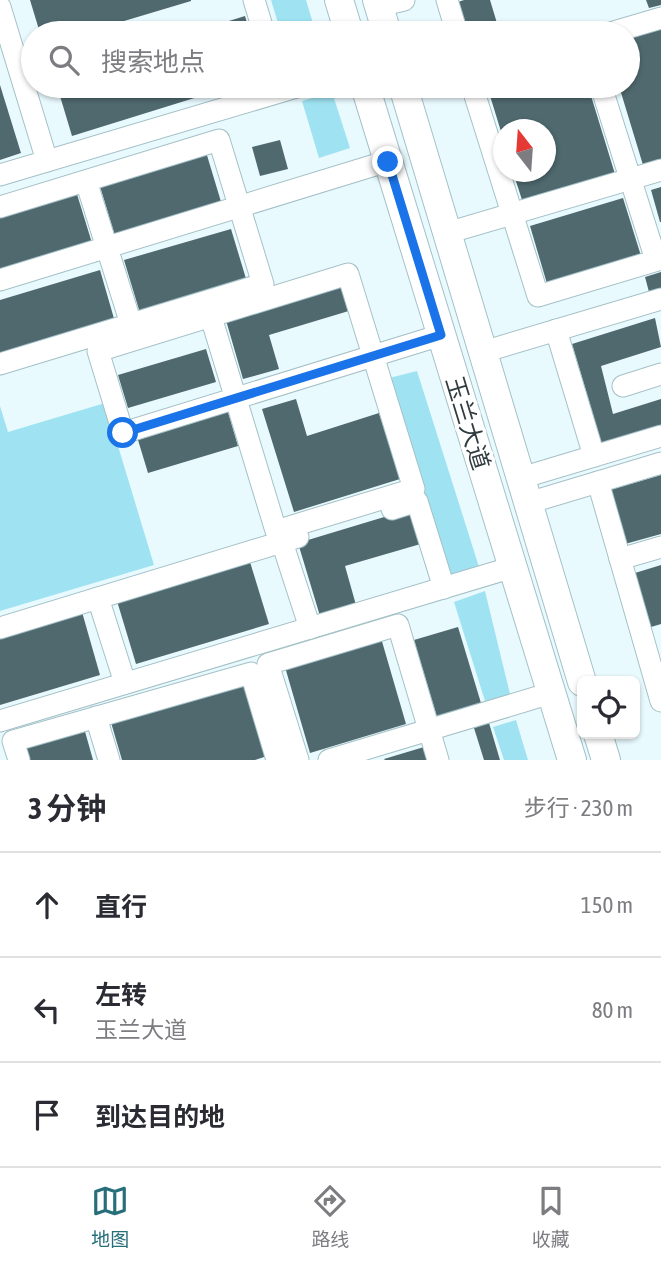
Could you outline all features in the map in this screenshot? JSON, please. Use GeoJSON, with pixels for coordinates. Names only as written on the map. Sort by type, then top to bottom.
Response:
{"type":"FeatureCollection","features":[{"type":"Feature","properties":{"kind":"main road"},"geometry":{"type":"LineString","coordinates":[[339,0],[345,21]]}},
{"type":"Feature","properties":{"kind":"main road"},"geometry":{"type":"LineString","coordinates":[[387,2],[387,21]]}},
{"type":"Feature","properties":{"kind":"main road","name":"玉兰大道"},"geometry":{"type":"LineString","coordinates":[[369,98],[572,760]]}},
{"type":"Feature","properties":{"kind":"main road","name":"玉兰大道"},"geometry":{"type":"LineString","coordinates":[[407,98],[580,676]]}},
{"type":"Feature","properties":{"kind":"main road"},"geometry":{"type":"LineString","coordinates":[[600,739],[606,760]]}},
{"type":"Feature","properties":{"kind":"lane"},"geometry":{"type":"LineString","coordinates":[[254,0],[260,21]]}},
{"type":"Feature","properties":{"kind":"lane"},"geometry":{"type":"LineString","coordinates":[[447,0],[453,21]]}},
{"type":"Feature","properties":{"kind":"lane"},"geometry":{"type":"LineString","coordinates":[[0,7],[21,76]]}},
{"type":"Feature","properties":{"kind":"lane"},"geometry":{"type":"LineString","coordinates":[[640,24],[661,18]]}},
{"type":"Feature","properties":{"kind":"lane"},"geometry":{"type":"LineString","coordinates":[[28,98],[47,161]]}},
{"type":"Feature","properties":{"kind":"lane"},"geometry":{"type":"LineString","coordinates":[[0,175],[255,98]]}},
{"type":"Feature","properties":{"kind":"lane"},"geometry":{"type":"LineString","coordinates":[[476,98],[538,296],[658,260],[605,98]]}},
{"type":"Feature","properties":{"kind":"lane"},"geometry":{"type":"LineString","coordinates":[[0,207],[219,141],[263,284],[0,364]]}},
{"type":"Feature","properties":{"kind":"lane"},"geometry":{"type":"LineString","coordinates":[[0,280],[388,162]]}},
{"type":"Feature","properties":{"kind":"lane"},"geometry":{"type":"LineString","coordinates":[[447,233],[661,170]]}},
{"type":"Feature","properties":{"kind":"lane"},"geometry":{"type":"LineString","coordinates":[[86,181],[131,324]]}},
{"type":"Feature","properties":{"kind":"lane"},"geometry":{"type":"LineString","coordinates":[[211,317],[236,398],[276,531],[414,489],[372,356],[348,274],[98,351],[123,433],[236,398],[372,356],[441,335]]}},
{"type":"Feature","properties":{"kind":"lane"},"geometry":{"type":"LineString","coordinates":[[483,352],[661,299]]}},
{"type":"Feature","properties":{"kind":"lane"},"geometry":{"type":"LineString","coordinates":[[556,330],[594,456]]}},
{"type":"Feature","properties":{"kind":"lane"},"geometry":{"type":"LineString","coordinates":[[623,386],[661,374]]}},
{"type":"Feature","properties":{"kind":"lane"},"geometry":{"type":"LineString","coordinates":[[525,490],[594,456],[661,436]]}},
{"type":"Feature","properties":{"kind":"lane"},"geometry":{"type":"LineString","coordinates":[[525,490],[598,482],[661,463]]}},
{"type":"Feature","properties":{"kind":"lane"},"geometry":{"type":"LineString","coordinates":[[598,482],[620,559],[653,645],[661,701]]}},
{"type":"Feature","properties":{"kind":"lane"},"geometry":{"type":"LineString","coordinates":[[0,628],[417,501],[444,588]]}},
{"type":"Feature","properties":{"kind":"lane"},"geometry":{"type":"LineString","coordinates":[[282,542],[310,628]]}},
{"type":"Feature","properties":{"kind":"lane"},"geometry":{"type":"LineString","coordinates":[[620,559],[661,547]]}},
{"type":"Feature","properties":{"kind":"lane"},"geometry":{"type":"LineString","coordinates":[[0,721],[513,567]]}},
{"type":"Feature","properties":{"kind":"lane"},"geometry":{"type":"LineString","coordinates":[[98,598],[125,683]]}},
{"type":"Feature","properties":{"kind":"lane"},"geometry":{"type":"LineString","coordinates":[[298,760],[268,664],[398,625],[438,760]]}},
{"type":"Feature","properties":{"kind":"lane"},"geometry":{"type":"LineString","coordinates":[[19,760],[13,741],[251,673],[277,760]]}},
{"type":"Feature","properties":{"kind":"lane"},"geometry":{"type":"LineString","coordinates":[[330,760],[551,693]]}},
{"type":"Feature","properties":{"kind":"lane"},"geometry":{"type":"LineString","coordinates":[[96,718],[109,760]]}},
{"type":"Feature","properties":{"kind":"shaded area"},"geometry":{"type":"Polygon","coordinates":[[[271,0],[306,0],[312,21],[277,21],[271,0]]]}},
{"type":"Feature","properties":{"kind":"shaded area"},"geometry":{"type":"Polygon","coordinates":[[[334,98],[350,148],[319,158],[302,101],[334,98]]]}},
{"type":"Feature","properties":{"kind":"shaded area"},"geometry":{"type":"Polygon","coordinates":[[[417,371],[480,570],[447,580],[385,379],[417,371]]]}},
{"type":"Feature","properties":{"kind":"shaded area"},"geometry":{"type":"Polygon","coordinates":[[[105,403],[154,565],[0,611],[0,406],[8,432],[105,403]]]}},
{"type":"Feature","properties":{"kind":"shaded area"},"geometry":{"type":"Polygon","coordinates":[[[485,591],[510,694],[485,701],[454,602],[485,591]]]}},
{"type":"Feature","properties":{"kind":"shaded area"},"geometry":{"type":"Polygon","coordinates":[[[516,720],[528,760],[504,760],[493,727],[516,720]]]}},
{"type":"Feature","properties":{"kind":"building"},"geometry":{"type":"Polygon","coordinates":[[[30,0],[191,0],[124,21],[36,21],[30,0]]]}},
{"type":"Feature","properties":{"kind":"building"},"geometry":{"type":"Polygon","coordinates":[[[464,0],[490,0],[496,21],[461,21],[455,3],[464,0]]]}},
{"type":"Feature","properties":{"kind":"building"},"geometry":{"type":"Polygon","coordinates":[[[646,0],[661,0],[661,5],[649,8],[646,0]]]}},
{"type":"Feature","properties":{"kind":"building"},"geometry":{"type":"Polygon","coordinates":[[[245,16],[246,21],[229,21],[245,16]]]}},
{"type":"Feature","properties":{"kind":"building"},"geometry":{"type":"Polygon","coordinates":[[[661,29],[661,160],[643,165],[623,98],[640,98],[640,35],[661,29]]]}},
{"type":"Feature","properties":{"kind":"building"},"geometry":{"type":"Polygon","coordinates":[[[0,85],[21,153],[0,160],[0,85]]]}},
{"type":"Feature","properties":{"kind":"building"},"geometry":{"type":"Polygon","coordinates":[[[61,98],[194,98],[72,136],[61,98]]]}},
{"type":"Feature","properties":{"kind":"building"},"geometry":{"type":"Polygon","coordinates":[[[491,98],[592,98],[615,174],[523,203],[516,182],[556,182],[556,119],[497,119],[491,98]]]}},
{"type":"Feature","properties":{"kind":"building"},"geometry":{"type":"Polygon","coordinates":[[[280,140],[288,169],[260,176],[252,147],[280,140]]]}},
{"type":"Feature","properties":{"kind":"building"},"geometry":{"type":"Polygon","coordinates":[[[206,152],[222,205],[115,236],[99,183],[206,152]]]}},
{"type":"Feature","properties":{"kind":"building"},"geometry":{"type":"Polygon","coordinates":[[[661,187],[661,222],[660,222],[651,190],[661,187]]]}},
{"type":"Feature","properties":{"kind":"building"},"geometry":{"type":"Polygon","coordinates":[[[76,191],[92,243],[0,270],[0,214],[76,191]]]}},
{"type":"Feature","properties":{"kind":"building"},"geometry":{"type":"Polygon","coordinates":[[[623,198],[642,259],[548,287],[530,226],[623,198]]]}},
{"type":"Feature","properties":{"kind":"building"},"geometry":{"type":"Polygon","coordinates":[[[231,229],[247,282],[140,313],[124,260],[231,229]]]}},
{"type":"Feature","properties":{"kind":"building"},"geometry":{"type":"Polygon","coordinates":[[[100,270],[115,322],[0,357],[0,300],[100,270]]]}},
{"type":"Feature","properties":{"kind":"building"},"geometry":{"type":"Polygon","coordinates":[[[661,272],[661,288],[649,292],[645,277],[661,272]]]}},
{"type":"Feature","properties":{"kind":"building"},"geometry":{"type":"Polygon","coordinates":[[[344,283],[352,310],[269,335],[279,369],[243,379],[225,317],[344,283]]]}},
{"type":"Feature","properties":{"kind":"building"},"geometry":{"type":"Polygon","coordinates":[[[655,318],[661,347],[601,366],[613,414],[661,399],[661,430],[603,448],[572,344],[655,318]]]}},
{"type":"Feature","properties":{"kind":"building"},"geometry":{"type":"Polygon","coordinates":[[[206,349],[216,382],[128,408],[118,375],[206,349]]]}},
{"type":"Feature","properties":{"kind":"building"},"geometry":{"type":"Polygon","coordinates":[[[296,399],[307,436],[379,413],[400,479],[294,512],[262,409],[296,399]]]}},
{"type":"Feature","properties":{"kind":"building"},"geometry":{"type":"Polygon","coordinates":[[[228,412],[238,446],[148,473],[138,440],[228,412]]]}},
{"type":"Feature","properties":{"kind":"building"},"geometry":{"type":"Polygon","coordinates":[[[661,475],[661,534],[625,544],[610,490],[661,475]]]}},
{"type":"Feature","properties":{"kind":"building"},"geometry":{"type":"Polygon","coordinates":[[[414,508],[424,543],[345,566],[356,605],[320,616],[298,543],[414,508]]]}},
{"type":"Feature","properties":{"kind":"building"},"geometry":{"type":"Polygon","coordinates":[[[250,562],[269,624],[136,664],[117,601],[250,562]]]}},
{"type":"Feature","properties":{"kind":"building"},"geometry":{"type":"Polygon","coordinates":[[[661,565],[661,624],[651,627],[635,573],[661,565]]]}},
{"type":"Feature","properties":{"kind":"building"},"geometry":{"type":"Polygon","coordinates":[[[82,612],[100,675],[0,705],[0,637],[82,612]]]}},
{"type":"Feature","properties":{"kind":"building"},"geometry":{"type":"Polygon","coordinates":[[[458,627],[481,703],[437,717],[414,640],[458,627]]]}},
{"type":"Feature","properties":{"kind":"building"},"geometry":{"type":"Polygon","coordinates":[[[381,638],[406,724],[310,753],[285,667],[381,638]]]}},
{"type":"Feature","properties":{"kind":"building"},"geometry":{"type":"Polygon","coordinates":[[[247,679],[270,755],[255,760],[122,760],[110,719],[247,679]]]}},
{"type":"Feature","properties":{"kind":"building"},"geometry":{"type":"Polygon","coordinates":[[[489,723],[500,760],[484,760],[474,728],[489,723]]]}},
{"type":"Feature","properties":{"kind":"building"},"geometry":{"type":"Polygon","coordinates":[[[84,728],[93,760],[25,760],[21,747],[84,728]]]}},
{"type":"Feature","properties":{"kind":"building"},"geometry":{"type":"Polygon","coordinates":[[[424,747],[428,760],[384,759],[424,747]]]}},
{"type":"Feature","properties":{"kind":"route"},"geometry":{"type":"LineString","coordinates":[[123,433],[441,335],[388,162]]}}]}
